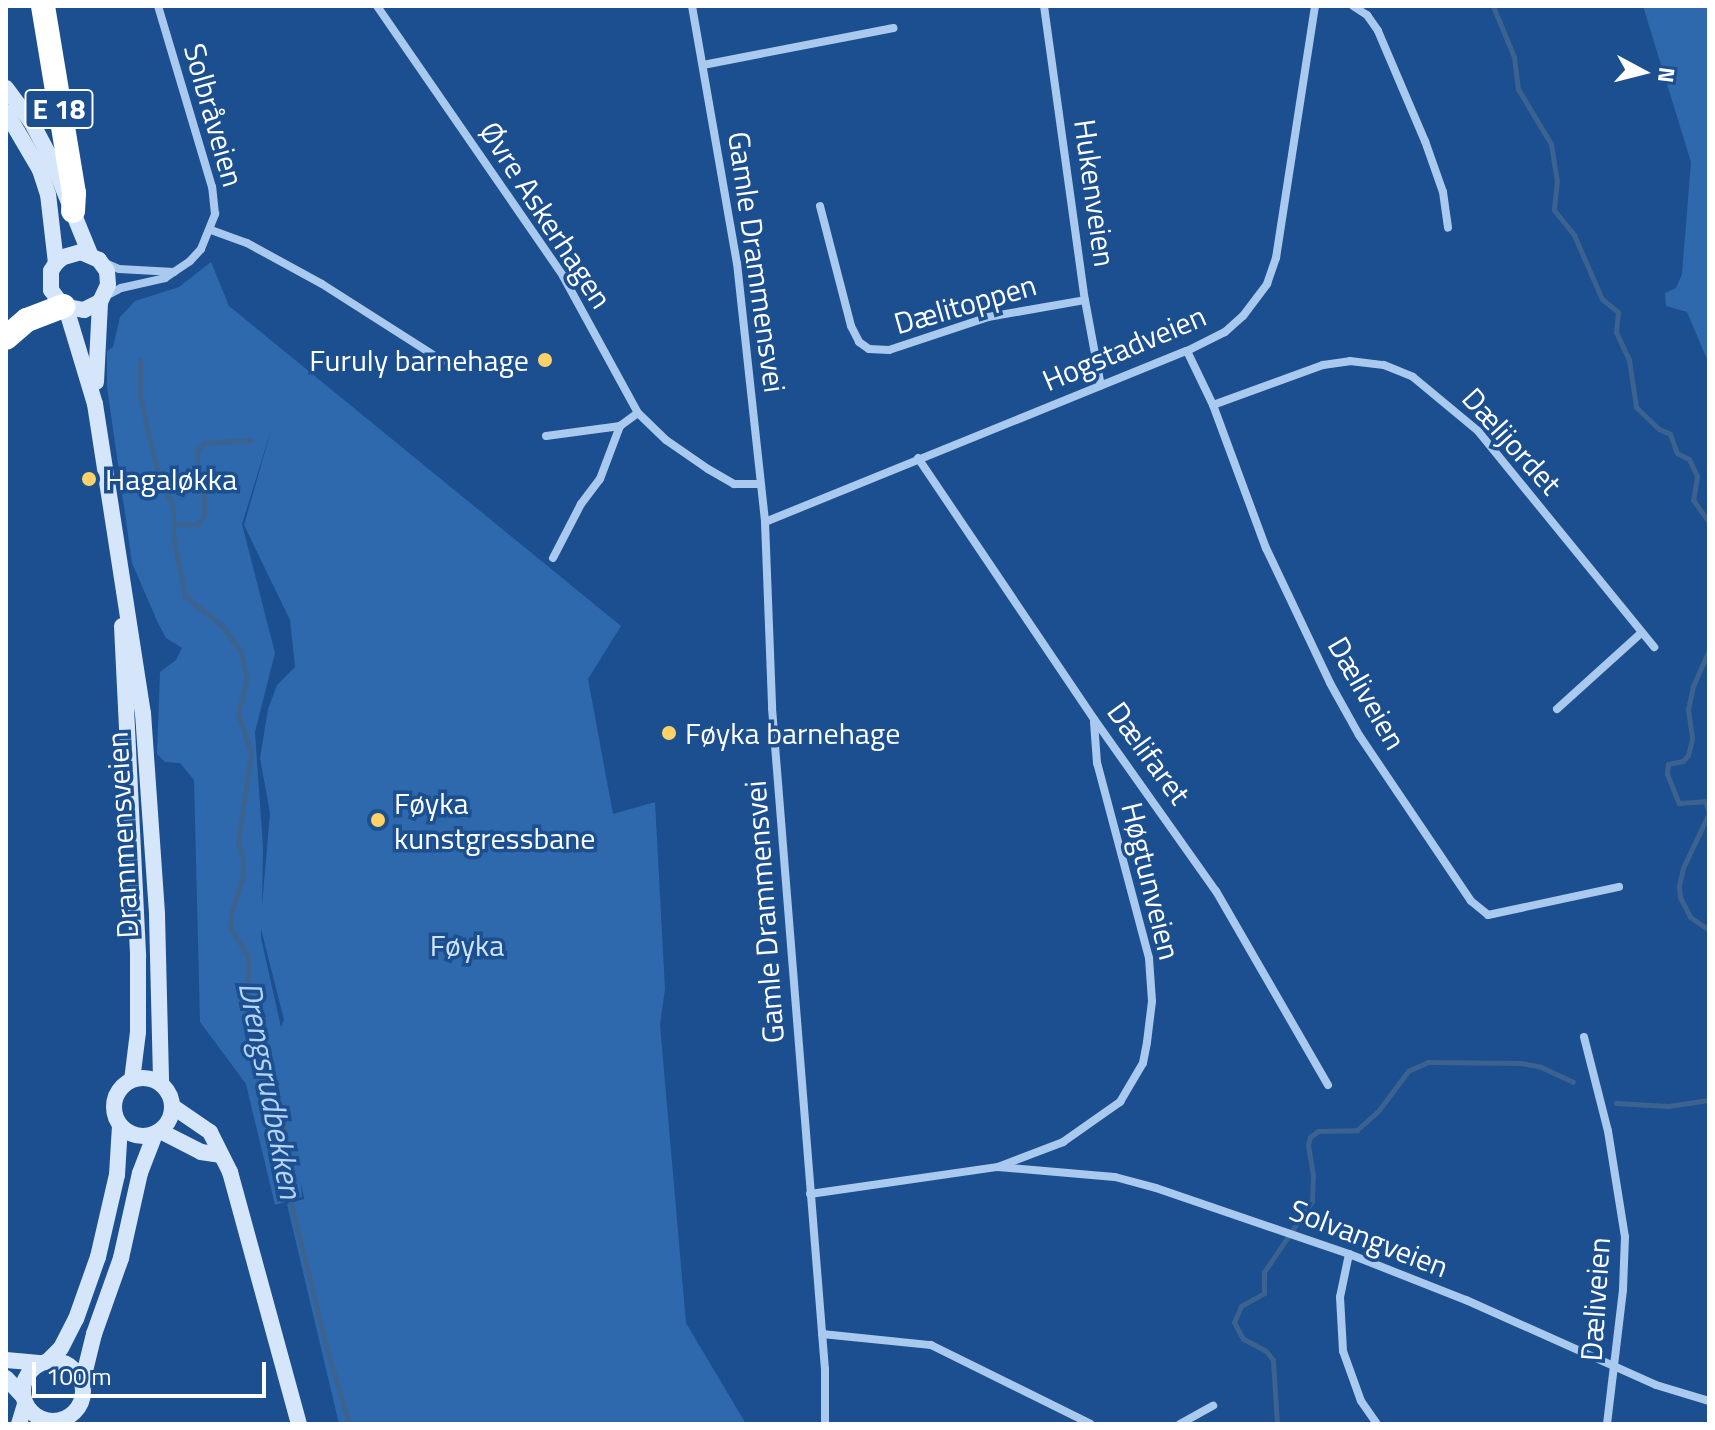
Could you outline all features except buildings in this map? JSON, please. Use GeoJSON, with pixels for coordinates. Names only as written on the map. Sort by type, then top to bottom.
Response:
{"type":"FeatureCollection","features":[{"type":"Feature","properties":{"kind":"highway","name":"E 18"},"geometry":{"type":"LineString","coordinates":[[43,6],[74,193],[73,211]]}},
{"type":"Feature","properties":{"kind":"highway"},"geometry":{"type":"LineString","coordinates":[[11,332],[57,309]]}},
{"type":"Feature","properties":{"kind":"main road"},"geometry":{"type":"LineString","coordinates":[[6,88],[32,123],[94,257],[107,271],[108,285],[102,299],[84,310],[57,309],[50,281],[56,263],[48,194],[40,170],[6,112]]}},
{"type":"Feature","properties":{"kind":"main road"},"geometry":{"type":"LineString","coordinates":[[56,263],[71,253],[94,257]]}},
{"type":"Feature","properties":{"kind":"main road","name":"Drammensveien"},"geometry":{"type":"LineString","coordinates":[[102,299],[95,404],[143,713],[155,885],[161,1084]]}},
{"type":"Feature","properties":{"kind":"main road","name":"Drammensveien"},"geometry":{"type":"LineString","coordinates":[[57,309],[95,404]]}},
{"type":"Feature","properties":{"kind":"main road","name":"Drammensveien"},"geometry":{"type":"LineString","coordinates":[[121,585],[138,957],[138,1032],[132,1080]]}},
{"type":"Feature","properties":{"kind":"main road"},"geometry":{"type":"LineString","coordinates":[[220,1155],[201,1152],[158,1133],[136,1136],[120,1126],[114,1115],[114,1100],[121,1088],[132,1080],[147,1078],[161,1084],[172,1106],[210,1132],[234,1182],[299,1424]]}},
{"type":"Feature","properties":{"kind":"main road"},"geometry":{"type":"LineString","coordinates":[[6,1378],[35,1416],[57,1423],[78,1409],[94,1334],[121,1258],[140,1173],[158,1133],[169,1122],[172,1106]]}},
{"type":"Feature","properties":{"kind":"main road"},"geometry":{"type":"LineString","coordinates":[[19,1424],[25,1378],[61,1348],[76,1319],[98,1257],[117,1175],[120,1126]]}},
{"type":"Feature","properties":{"kind":"main road"},"geometry":{"type":"LineString","coordinates":[[6,1360],[65,1363],[75,1369],[82,1383]]}},
{"type":"Feature","properties":{"kind":"street","name":"Solbråveien"},"geometry":{"type":"LineString","coordinates":[[102,299],[121,288],[165,278],[201,249],[215,214],[212,187],[158,6]]}},
{"type":"Feature","properties":{"kind":"street","name":"Øvre Askerhagen"},"geometry":{"type":"LineString","coordinates":[[377,6],[563,276],[638,413],[666,440],[708,469],[734,484],[760,484]]}},
{"type":"Feature","properties":{"kind":"street","name":"Gamle Drammensvei"},"geometry":{"type":"LineString","coordinates":[[692,6],[747,335],[765,522],[772,708],[822,1334],[825,1424]]}},
{"type":"Feature","properties":{"kind":"street","name":"Hukenveien"},"geometry":{"type":"LineString","coordinates":[[1044,6],[1085,300],[1101,386]]}},
{"type":"Feature","properties":{"kind":"street","name":"Hogstadveien"},"geometry":{"type":"LineString","coordinates":[[765,522],[1187,351],[1225,332],[1256,302],[1267,284],[1276,258],[1315,6]]}},
{"type":"Feature","properties":{"kind":"street"},"geometry":{"type":"LineString","coordinates":[[1353,6],[1367,15],[1378,31],[1425,141],[1443,192],[1448,228]]}},
{"type":"Feature","properties":{"kind":"street"},"geometry":{"type":"LineString","coordinates":[[703,65],[893,28]]}},
{"type":"Feature","properties":{"kind":"street","name":"Dælitoppen"},"geometry":{"type":"LineString","coordinates":[[820,206],[851,326],[859,342],[869,349],[889,350],[988,317],[1085,300]]}},
{"type":"Feature","properties":{"kind":"street"},"geometry":{"type":"LineString","coordinates":[[211,230],[247,243],[322,284],[443,361]]}},
{"type":"Feature","properties":{"kind":"street"},"geometry":{"type":"LineString","coordinates":[[94,257],[119,269],[174,271]]}},
{"type":"Feature","properties":{"kind":"street","name":"Dæliveien"},"geometry":{"type":"LineString","coordinates":[[1187,351],[1213,405],[1266,548],[1330,683],[1359,735],[1471,901],[1488,915],[1619,887]]}},
{"type":"Feature","properties":{"kind":"street","name":"Dælijordet"},"geometry":{"type":"LineString","coordinates":[[1213,405],[1323,365],[1350,361],[1384,365],[1413,377],[1478,431],[1654,647]]}},
{"type":"Feature","properties":{"kind":"street"},"geometry":{"type":"LineString","coordinates":[[546,436],[620,426],[638,413]]}},
{"type":"Feature","properties":{"kind":"street"},"geometry":{"type":"LineString","coordinates":[[553,558],[581,504],[600,479],[620,426]]}},
{"type":"Feature","properties":{"kind":"street","name":"Dælifaret"},"geometry":{"type":"LineString","coordinates":[[918,458],[1094,719],[1216,891],[1328,1085]]}},
{"type":"Feature","properties":{"kind":"street"},"geometry":{"type":"LineString","coordinates":[[1557,709],[1641,633]]}},
{"type":"Feature","properties":{"kind":"street","name":"Høgtunveien"},"geometry":{"type":"LineString","coordinates":[[810,1194],[998,1167],[1063,1142],[1095,1123],[1120,1102],[1145,1052],[1152,1001],[1149,958],[1097,763],[1094,719]]}},
{"type":"Feature","properties":{"kind":"street","name":"Dæliveien"},"geometry":{"type":"LineString","coordinates":[[1584,1037],[1608,1131],[1625,1237],[1615,1367],[1607,1424]]}},
{"type":"Feature","properties":{"kind":"street","name":"Solvangveien"},"geometry":{"type":"LineString","coordinates":[[998,1167],[1115,1177],[1282,1230],[1466,1300],[1656,1385],[1709,1401]]}},
{"type":"Feature","properties":{"kind":"street"},"geometry":{"type":"LineString","coordinates":[[1349,1254],[1340,1297],[1343,1351],[1361,1401],[1377,1424]]}},
{"type":"Feature","properties":{"kind":"street"},"geometry":{"type":"LineString","coordinates":[[822,1334],[898,1339],[931,1345],[1091,1424]]}},
{"type":"Feature","properties":{"kind":"street"},"geometry":{"type":"LineString","coordinates":[[1180,1424],[1213,1406]]}},
{"type":"Feature","properties":{"kind":"green space"},"geometry":{"type":"Polygon","coordinates":[[[1643,6],[1709,6],[1709,364],[1687,312],[1666,306],[1665,293],[1676,288],[1682,274],[1691,162],[1643,6]]]}},
{"type":"Feature","properties":{"kind":"green space","name":"Føyka"},"geometry":{"type":"Polygon","coordinates":[[[211,262],[229,306],[621,626],[588,679],[613,814],[655,802],[665,989],[660,1025],[686,1323],[746,1424],[339,1424],[287,1204],[304,1199],[301,1182],[302,1197],[275,1205],[246,1084],[200,1022],[194,780],[180,763],[165,762],[157,754],[160,672],[176,660],[182,648],[166,638],[132,563],[107,387],[107,351],[113,347],[120,317],[135,301],[179,287],[211,262]],[[272,427],[242,524],[275,653],[255,732],[263,847],[262,906],[270,813],[260,758],[268,709],[277,685],[295,667],[290,620],[244,525],[272,427]],[[261,929],[261,938],[281,1027],[284,1020],[261,929]]]}},
{"type":"Feature","properties":{"kind":"waterway"},"geometry":{"type":"LineString","coordinates":[[1493,6],[1514,57],[1518,89],[1551,144],[1557,180],[1554,210],[1574,235],[1602,299],[1618,312],[1616,332],[1629,360],[1636,407],[1659,429],[1670,434],[1677,453],[1689,459],[1697,476],[1693,500],[1709,522]]}},
{"type":"Feature","properties":{"kind":"waterway","name":"Drengsrudbekken"},"geometry":{"type":"LineString","coordinates":[[140,360],[140,396],[158,475],[173,506],[173,536],[185,596],[222,626],[240,650],[247,678],[238,714],[251,753],[238,842],[243,861],[242,879],[232,909],[230,928],[248,956],[248,997],[258,1020],[268,1072],[284,1124],[285,1179],[327,1350],[349,1424]]}},
{"type":"Feature","properties":{"kind":"waterway"},"geometry":{"type":"LineString","coordinates":[[173,524],[198,524],[204,515],[204,483],[197,469],[197,451],[204,443],[251,440]]}},
{"type":"Feature","properties":{"kind":"waterway"},"geometry":{"type":"LineString","coordinates":[[1709,650],[1693,686],[1688,709],[1692,739],[1688,755],[1683,761],[1668,764],[1667,774],[1679,803],[1705,801],[1709,813]]}},
{"type":"Feature","properties":{"kind":"waterway"},"geometry":{"type":"LineString","coordinates":[[1709,813],[1683,868],[1679,886],[1680,897],[1690,917],[1709,930]]}},
{"type":"Feature","properties":{"kind":"waterway"},"geometry":{"type":"LineString","coordinates":[[1277,1424],[1273,1360],[1266,1351],[1243,1339],[1234,1322],[1241,1306],[1264,1293],[1264,1272],[1312,1201],[1310,1137],[1318,1131],[1357,1130],[1379,1110],[1408,1071],[1428,1062],[1521,1063],[1541,1067],[1573,1082]]}},
{"type":"Feature","properties":{"kind":"waterway"},"geometry":{"type":"LineString","coordinates":[[1616,1103],[1668,1106],[1709,1100]]}},
{"type":"Feature","properties":{"kind":"place","name":"Furuly barnehage"},"geometry":{"type":"Point","coordinates":[545,360]}},
{"type":"Feature","properties":{"kind":"place","name":"Hagaløkka"},"geometry":{"type":"Point","coordinates":[89,479]}},
{"type":"Feature","properties":{"kind":"place","name":"Føyka barnehage"},"geometry":{"type":"Point","coordinates":[669,733]}},
{"type":"Feature","properties":{"kind":"place","name":"Føyka kunstgressbane"},"geometry":{"type":"Point","coordinates":[378,820]}}]}
